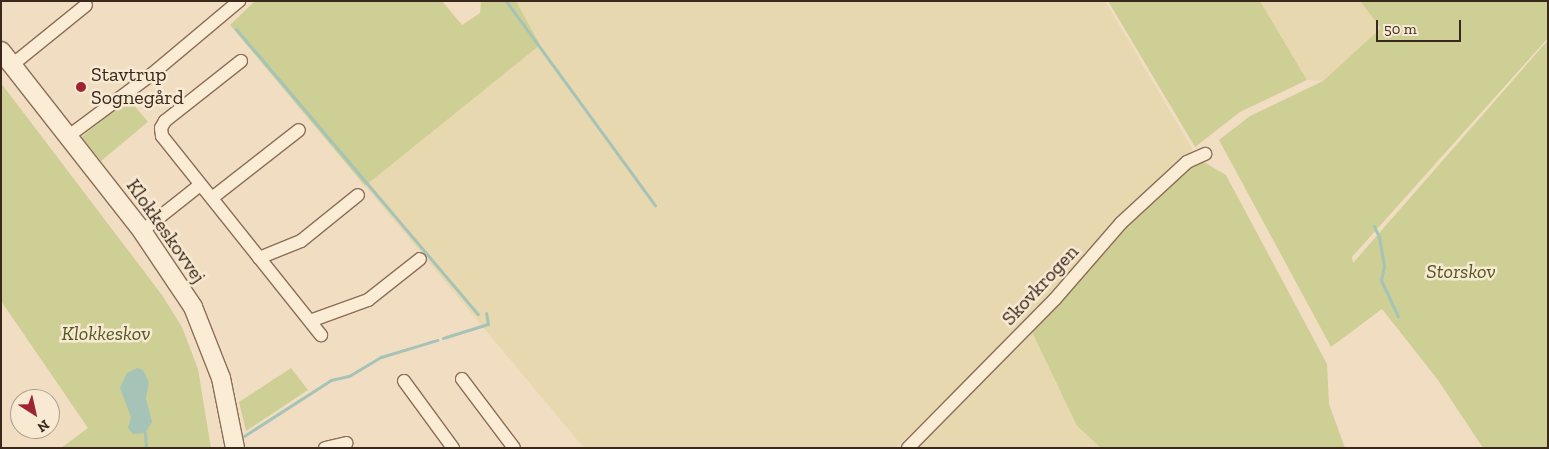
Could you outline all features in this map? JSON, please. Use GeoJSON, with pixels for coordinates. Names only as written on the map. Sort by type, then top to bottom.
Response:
{"type":"FeatureCollection","features":[{"type":"Feature","properties":{"kind":"street"},"geometry":{"type":"LineString","coordinates":[[70,135],[152,74],[239,1]]}},
{"type":"Feature","properties":{"kind":"street"},"geometry":{"type":"LineString","coordinates":[[12,65],[86,5]]}},
{"type":"Feature","properties":{"kind":"street","name":"Klokkeskovvej"},"geometry":{"type":"LineString","coordinates":[[1,51],[70,135],[142,231],[193,307],[208,342],[230,413],[234,448]]}},
{"type":"Feature","properties":{"kind":"street"},"geometry":{"type":"LineString","coordinates":[[242,61],[161,128],[162,136],[321,335]]}},
{"type":"Feature","properties":{"kind":"street"},"geometry":{"type":"LineString","coordinates":[[212,198],[299,130]]}},
{"type":"Feature","properties":{"kind":"street","name":"Skovkrogen"},"geometry":{"type":"LineString","coordinates":[[908,448],[1055,299],[1121,223],[1187,162],[1205,154]]}},
{"type":"Feature","properties":{"kind":"street"},"geometry":{"type":"LineString","coordinates":[[142,231],[200,185]]}},
{"type":"Feature","properties":{"kind":"street"},"geometry":{"type":"LineString","coordinates":[[259,258],[301,241],[358,195]]}},
{"type":"Feature","properties":{"kind":"street"},"geometry":{"type":"LineString","coordinates":[[310,321],[368,300],[420,259]]}},
{"type":"Feature","properties":{"kind":"street"},"geometry":{"type":"LineString","coordinates":[[462,379],[514,448]]}},
{"type":"Feature","properties":{"kind":"street"},"geometry":{"type":"LineString","coordinates":[[404,381],[453,448]]}},
{"type":"Feature","properties":{"kind":"street"},"geometry":{"type":"LineString","coordinates":[[325,448],[346,443]]}},
{"type":"Feature","properties":{"kind":"shaded area"},"geometry":{"type":"Polygon","coordinates":[[[508,1],[1105,1],[1193,150],[1104,232],[1045,302],[896,448],[584,448],[365,186],[540,45],[508,1]]]}},
{"type":"Feature","properties":{"kind":"shaded area"},"geometry":{"type":"Polygon","coordinates":[[[1260,1],[1360,1],[1382,28],[1323,81],[1307,80],[1260,1]]]}},
{"type":"Feature","properties":{"kind":"shaded area"},"geometry":{"type":"Polygon","coordinates":[[[1031,330],[1077,426],[1101,448],[916,448],[1031,330]]]}},
{"type":"Feature","properties":{"kind":"shaded area"},"geometry":{"type":"Polygon","coordinates":[[[137,368],[143,370],[149,382],[146,398],[152,422],[145,433],[133,434],[128,428],[131,417],[120,388],[127,373],[137,368]]]}},
{"type":"Feature","properties":{"kind":"green space"},"geometry":{"type":"Polygon","coordinates":[[[255,1],[442,1],[462,25],[480,13],[481,1],[516,1],[540,45],[365,186],[230,25],[255,1]]]}},
{"type":"Feature","properties":{"kind":"green space"},"geometry":{"type":"Polygon","coordinates":[[[1108,1],[1260,1],[1307,80],[1240,112],[1195,147],[1108,1]]]}},
{"type":"Feature","properties":{"kind":"green space","name":"Storskov"},"geometry":{"type":"Polygon","coordinates":[[[1360,1],[1548,1],[1548,38],[1352,257],[1353,263],[1548,40],[1548,448],[1483,448],[1438,380],[1382,309],[1331,347],[1219,140],[1250,116],[1323,81],[1381,28],[1360,1]]]}},
{"type":"Feature","properties":{"kind":"green space","name":"Klokkeskov"},"geometry":{"type":"Polygon","coordinates":[[[1,83],[162,295],[182,327],[198,369],[211,448],[61,448],[88,428],[1,301],[1,83]]]}},
{"type":"Feature","properties":{"kind":"green space"},"geometry":{"type":"Polygon","coordinates":[[[128,98],[148,122],[101,161],[81,137],[128,98]]]}},
{"type":"Feature","properties":{"kind":"green space"},"geometry":{"type":"Polygon","coordinates":[[[1204,162],[1226,175],[1327,364],[1329,404],[1345,448],[1101,448],[1077,426],[1031,330],[1137,216],[1191,168],[1204,162]]]}},
{"type":"Feature","properties":{"kind":"green space"},"geometry":{"type":"Polygon","coordinates":[[[291,368],[308,390],[246,431],[239,402],[291,368]]]}},
{"type":"Feature","properties":{"kind":"waterway"},"geometry":{"type":"LineString","coordinates":[[506,1],[655,205]]}},
{"type":"Feature","properties":{"kind":"waterway"},"geometry":{"type":"LineString","coordinates":[[236,29],[478,314]]}},
{"type":"Feature","properties":{"kind":"waterway"},"geometry":{"type":"LineString","coordinates":[[1374,226],[1379,237],[1384,266],[1381,280],[1398,316]]}},
{"type":"Feature","properties":{"kind":"waterway"},"geometry":{"type":"LineString","coordinates":[[443,338],[488,324],[486,313]]}},
{"type":"Feature","properties":{"kind":"waterway"},"geometry":{"type":"LineString","coordinates":[[244,436],[331,380],[349,376],[381,357],[437,340]]}},
{"type":"Feature","properties":{"kind":"waterway"},"geometry":{"type":"LineString","coordinates":[[145,433],[146,448]]}},
{"type":"Feature","properties":{"kind":"place","name":"Stavtrup Sognegård"},"geometry":{"type":"Point","coordinates":[81,87]}}]}
